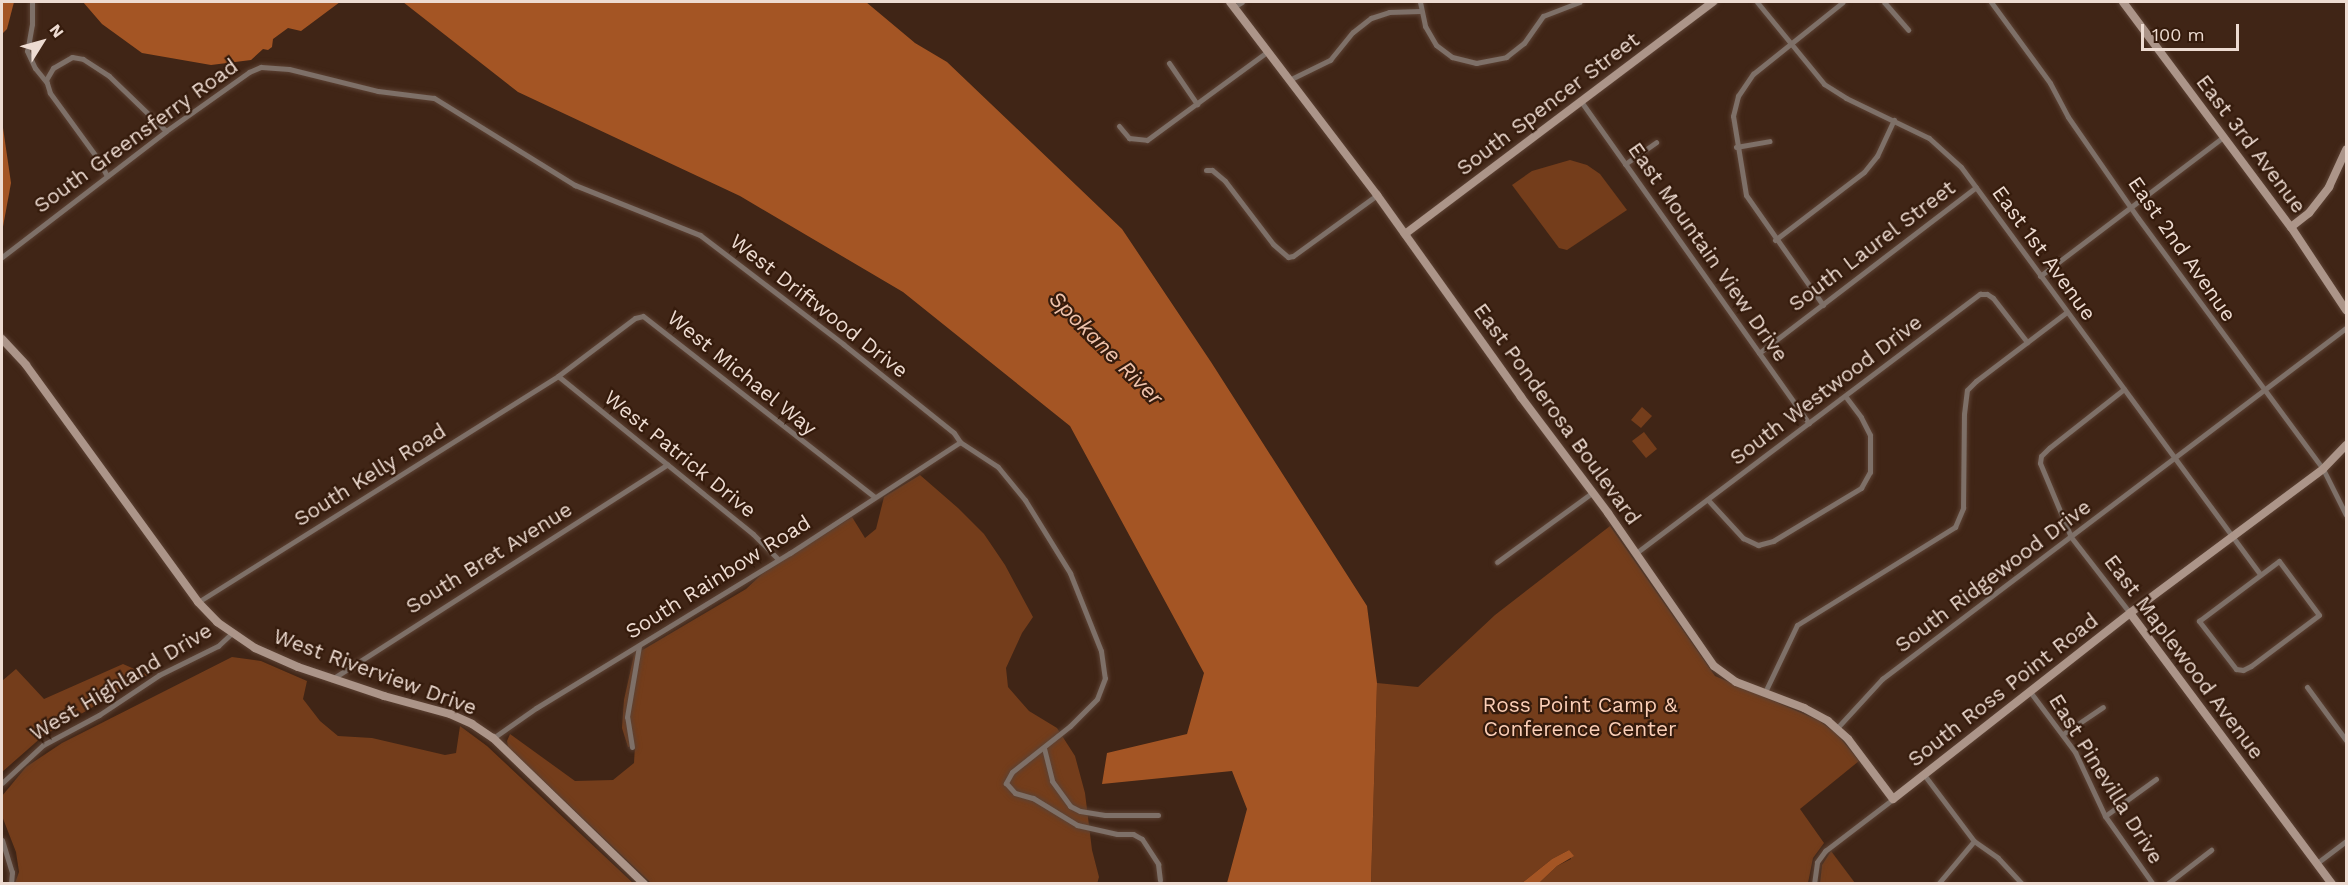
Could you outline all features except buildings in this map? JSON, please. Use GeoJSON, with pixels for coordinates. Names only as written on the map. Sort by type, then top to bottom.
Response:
{"type":"FeatureCollection","features":[{"type":"Feature","properties":{"kind":"street"},"geometry":{"type":"LineString","coordinates":[[32,2],[32,24],[27,51],[35,68],[48,84]]}},
{"type":"Feature","properties":{"kind":"street"},"geometry":{"type":"LineString","coordinates":[[1232,4],[1242,2]]}},
{"type":"Feature","properties":{"kind":"street"},"geometry":{"type":"LineString","coordinates":[[1420,2],[1420,11],[1427,32],[1443,52],[1462,61],[1488,63],[1506,57],[1520,47],[1543,16],[1579,2]]}},
{"type":"Feature","properties":{"kind":"street","name":"South Spencer Street"},"geometry":{"type":"LineString","coordinates":[[1405,234],[1713,2]]}},
{"type":"Feature","properties":{"kind":"street","name":"East 1st Avenue"},"geometry":{"type":"LineString","coordinates":[[1756,2],[1824,84],[1846,98],[1894,120],[1942,148],[1976,187],[2260,574]]}},
{"type":"Feature","properties":{"kind":"street"},"geometry":{"type":"LineString","coordinates":[[1823,305],[1775,240],[1746,195],[1736,147],[1733,116],[1741,89],[1753,74],[1843,2]]}},
{"type":"Feature","properties":{"kind":"street"},"geometry":{"type":"LineString","coordinates":[[1884,2],[1908,30]]}},
{"type":"Feature","properties":{"kind":"street","name":"East 2nd Avenue"},"geometry":{"type":"LineString","coordinates":[[1992,2],[2050,83],[2068,117],[2131,207],[2323,469],[2346,515]]}},
{"type":"Feature","properties":{"kind":"street","name":"East 3rd Avenue"},"geometry":{"type":"LineString","coordinates":[[2123,2],[2291,227],[2346,310]]}},
{"type":"Feature","properties":{"kind":"street","name":"East Ponderosa Boulevard"},"geometry":{"type":"LineString","coordinates":[[1232,4],[1377,195],[1521,397],[1593,492],[1714,666],[1736,682],[1819,715],[1837,728],[1893,799]]}},
{"type":"Feature","properties":{"kind":"street"},"geometry":{"type":"LineString","coordinates":[[1289,80],[1330,60],[1353,32],[1371,18],[1389,12],[1420,11]]}},
{"type":"Feature","properties":{"kind":"street"},"geometry":{"type":"LineString","coordinates":[[1119,126],[1129,138],[1147,140],[1268,51]]}},
{"type":"Feature","properties":{"kind":"street"},"geometry":{"type":"LineString","coordinates":[[107,176],[98,159],[50,93],[48,74],[53,68],[72,57],[83,59],[109,76],[166,131]]}},
{"type":"Feature","properties":{"kind":"street"},"geometry":{"type":"LineString","coordinates":[[1168,63],[1197,104]]}},
{"type":"Feature","properties":{"kind":"street","name":"South Greensferry Road"},"geometry":{"type":"LineString","coordinates":[[2,257],[166,131],[249,72],[261,67],[278,67],[299,72]]}},
{"type":"Feature","properties":{"kind":"street","name":"West Driftwood Drive"},"geometry":{"type":"LineString","coordinates":[[299,72],[378,91],[435,98],[575,185],[700,235],[843,344],[954,433],[960,442],[998,468],[1025,500],[1070,573],[1101,651],[1105,678],[1097,699],[1044,748],[1012,772],[1006,783],[1010,789],[1033,798],[1077,825],[1117,834],[1133,834],[1142,839],[1158,864],[1160,880]]}},
{"type":"Feature","properties":{"kind":"street","name":"East Mountain View Drive"},"geometry":{"type":"LineString","coordinates":[[1580,100],[1809,423]]}},
{"type":"Feature","properties":{"kind":"street"},"geometry":{"type":"LineString","coordinates":[[1775,240],[1864,172],[1877,156],[1894,120]]}},
{"type":"Feature","properties":{"kind":"street"},"geometry":{"type":"LineString","coordinates":[[2040,276],[2223,137]]}},
{"type":"Feature","properties":{"kind":"street"},"geometry":{"type":"LineString","coordinates":[[1736,147],[1769,141]]}},
{"type":"Feature","properties":{"kind":"street"},"geometry":{"type":"LineString","coordinates":[[1625,164],[1656,142]]}},
{"type":"Feature","properties":{"kind":"street"},"geometry":{"type":"LineString","coordinates":[[2291,227],[2309,213],[2329,187],[2346,150]]}},
{"type":"Feature","properties":{"kind":"street"},"geometry":{"type":"LineString","coordinates":[[1206,170],[1212,170],[1225,181],[1274,244],[1288,257],[1293,256],[1377,195]]}},
{"type":"Feature","properties":{"kind":"street","name":"South Laurel Street"},"geometry":{"type":"LineString","coordinates":[[1759,353],[1976,187]]}},
{"type":"Feature","properties":{"kind":"street","name":"South Westwood Drive"},"geometry":{"type":"LineString","coordinates":[[1636,553],[1980,294],[1993,298],[2027,342]]}},
{"type":"Feature","properties":{"kind":"street"},"geometry":{"type":"LineString","coordinates":[[1765,692],[1797,625],[1949,532],[1959,522],[1963,508],[1964,402],[1968,390],[1976,381],[2067,312]]}},
{"type":"Feature","properties":{"kind":"street","name":"West Michael Way"},"geometry":{"type":"LineString","coordinates":[[558,376],[635,318],[643,316],[875,497]]}},
{"type":"Feature","properties":{"kind":"street","name":"South Ridgewood Drive"},"geometry":{"type":"LineString","coordinates":[[1837,728],[1882,679],[2346,328]]}},
{"type":"Feature","properties":{"kind":"street","name":"West Riverview Drive"},"geometry":{"type":"LineString","coordinates":[[2,339],[26,365],[198,602],[232,633],[266,653],[330,680],[450,714],[493,738],[644,884]]}},
{"type":"Feature","properties":{"kind":"street","name":"South Kelly Road"},"geometry":{"type":"LineString","coordinates":[[198,602],[558,376]]}},
{"type":"Feature","properties":{"kind":"street","name":"West Patrick Drive"},"geometry":{"type":"LineString","coordinates":[[558,376],[753,534],[778,560]]}},
{"type":"Feature","properties":{"kind":"street","name":"East Maplewood Avenue"},"geometry":{"type":"LineString","coordinates":[[2124,389],[2044,452],[2040,464],[2071,537],[2332,884]]}},
{"type":"Feature","properties":{"kind":"street"},"geometry":{"type":"LineString","coordinates":[[1708,500],[1743,538],[1758,545],[1773,541],[1861,488],[1870,472],[1870,435],[1861,417],[1845,396]]}},
{"type":"Feature","properties":{"kind":"street","name":"South Rainbow Road"},"geometry":{"type":"LineString","coordinates":[[493,738],[536,708],[778,560],[960,442]]}},
{"type":"Feature","properties":{"kind":"street","name":"South Ross Point Road"},"geometry":{"type":"LineString","coordinates":[[1814,884],[1817,862],[1825,851],[1925,776],[2130,613],[2323,469],[2346,445]]}},
{"type":"Feature","properties":{"kind":"street","name":"South Bret Avenue"},"geometry":{"type":"LineString","coordinates":[[330,680],[667,465]]}},
{"type":"Feature","properties":{"kind":"street"},"geometry":{"type":"LineString","coordinates":[[1497,562],[1593,492]]}},
{"type":"Feature","properties":{"kind":"street"},"geometry":{"type":"LineString","coordinates":[[2279,561],[2319,615],[2251,666],[2240,670],[2231,664],[2199,621],[2260,574],[2279,561]]}},
{"type":"Feature","properties":{"kind":"street","name":"West Highland Drive"},"geometry":{"type":"LineString","coordinates":[[2,783],[43,745],[99,715],[159,675],[218,646],[232,633]]}},
{"type":"Feature","properties":{"kind":"street"},"geometry":{"type":"LineString","coordinates":[[632,747],[627,718],[639,645]]}},
{"type":"Feature","properties":{"kind":"street"},"geometry":{"type":"LineString","coordinates":[[2307,687],[2346,740]]}},
{"type":"Feature","properties":{"kind":"street","name":"East Pinevilla Drive"},"geometry":{"type":"LineString","coordinates":[[2031,693],[2063,734],[2082,766],[2105,816],[2153,884]]}},
{"type":"Feature","properties":{"kind":"street"},"geometry":{"type":"LineString","coordinates":[[2063,734],[2103,707]]}},
{"type":"Feature","properties":{"kind":"street"},"geometry":{"type":"LineString","coordinates":[[1044,748],[1052,781],[1070,806],[1080,811],[1105,815],[1158,815]]}},
{"type":"Feature","properties":{"kind":"street"},"geometry":{"type":"LineString","coordinates":[[1925,776],[1974,841],[1998,858],[2022,884]]}},
{"type":"Feature","properties":{"kind":"street"},"geometry":{"type":"LineString","coordinates":[[2105,816],[2156,779]]}},
{"type":"Feature","properties":{"kind":"street"},"geometry":{"type":"LineString","coordinates":[[2,840],[12,872],[11,884]]}},
{"type":"Feature","properties":{"kind":"street"},"geometry":{"type":"LineString","coordinates":[[1938,884],[1974,841]]}},
{"type":"Feature","properties":{"kind":"street"},"geometry":{"type":"LineString","coordinates":[[2317,863],[2346,841]]}},
{"type":"Feature","properties":{"kind":"street"},"geometry":{"type":"LineString","coordinates":[[2167,884],[2211,850]]}},
{"type":"Feature","properties":{"kind":"green space"},"geometry":{"type":"Polygon","coordinates":[[[1570,160],[1587,165],[1600,174],[1627,210],[1567,250],[1559,248],[1512,185],[1532,171],[1570,160]]]}},
{"type":"Feature","properties":{"kind":"green space"},"geometry":{"type":"Polygon","coordinates":[[[1642,407],[1652,416],[1641,428],[1631,420],[1642,407]]]}},
{"type":"Feature","properties":{"kind":"green space"},"geometry":{"type":"Polygon","coordinates":[[[1644,432],[1657,449],[1646,458],[1632,441],[1644,432]]]}},
{"type":"Feature","properties":{"kind":"green space"},"geometry":{"type":"Polygon","coordinates":[[[920,475],[984,534],[1005,565],[1033,617],[1022,633],[1006,668],[1008,687],[1029,711],[1057,728],[1075,756],[1085,793],[1092,850],[1099,877],[1097,884],[651,883],[508,747],[507,741],[510,734],[575,781],[613,780],[634,763],[635,745],[628,747],[622,728],[624,700],[634,655],[746,589],[762,574],[852,517],[865,538],[876,529],[884,497],[920,475]]]}},
{"type":"Feature","properties":{"kind":"green space","name":"Ross Point Camp & Conference Center"},"geometry":{"type":"Polygon","coordinates":[[[1610,526],[1715,676],[1818,720],[1837,734],[1859,761],[1800,809],[1824,843],[1813,858],[1808,883],[1539,883],[1557,866],[1571,859],[1569,850],[1552,859],[1522,883],[1371,884],[1377,683],[1418,687],[1495,615],[1610,526]]]}},
{"type":"Feature","properties":{"kind":"green space"},"geometry":{"type":"Polygon","coordinates":[[[232,657],[261,661],[307,681],[303,699],[320,721],[338,736],[372,738],[445,755],[456,753],[460,726],[487,746],[633,883],[15,883],[19,872],[16,852],[2,816],[2,796],[26,767],[62,743],[232,657]]]}},
{"type":"Feature","properties":{"kind":"green space"},"geometry":{"type":"Polygon","coordinates":[[[123,664],[148,675],[43,736],[2,772],[2,681],[16,669],[44,699],[123,664]]]}},
{"type":"Feature","properties":{"kind":"green space"},"geometry":{"type":"Polygon","coordinates":[[[1831,851],[1855,883],[1820,883],[1822,865],[1831,851]]]}},
{"type":"Feature","properties":{"kind":"water"},"geometry":{"type":"Polygon","coordinates":[[[2,2],[14,2],[7,29],[2,34],[2,2]]]}},
{"type":"Feature","properties":{"kind":"water"},"geometry":{"type":"Polygon","coordinates":[[[83,2],[340,2],[301,31],[288,28],[273,39],[272,47],[268,50],[263,49],[251,60],[211,65],[142,53],[102,24],[83,2]]]}},
{"type":"Feature","properties":{"kind":"water","name":"Spokane River"},"geometry":{"type":"Polygon","coordinates":[[[403,2],[866,2],[915,43],[947,62],[1122,229],[1211,362],[1367,606],[1377,683],[1371,883],[1227,883],[1247,809],[1232,771],[1102,784],[1107,753],[1187,734],[1204,673],[1070,426],[903,292],[740,196],[518,92],[403,2]]]}},
{"type":"Feature","properties":{"kind":"water"},"geometry":{"type":"Polygon","coordinates":[[[2,121],[11,183],[2,232],[2,121]]]}},
{"type":"Feature","properties":{"kind":"water"},"geometry":{"type":"Polygon","coordinates":[[[1569,850],[1574,856],[1557,866],[1539,883],[1522,883],[1552,859],[1569,850]]]}}]}
